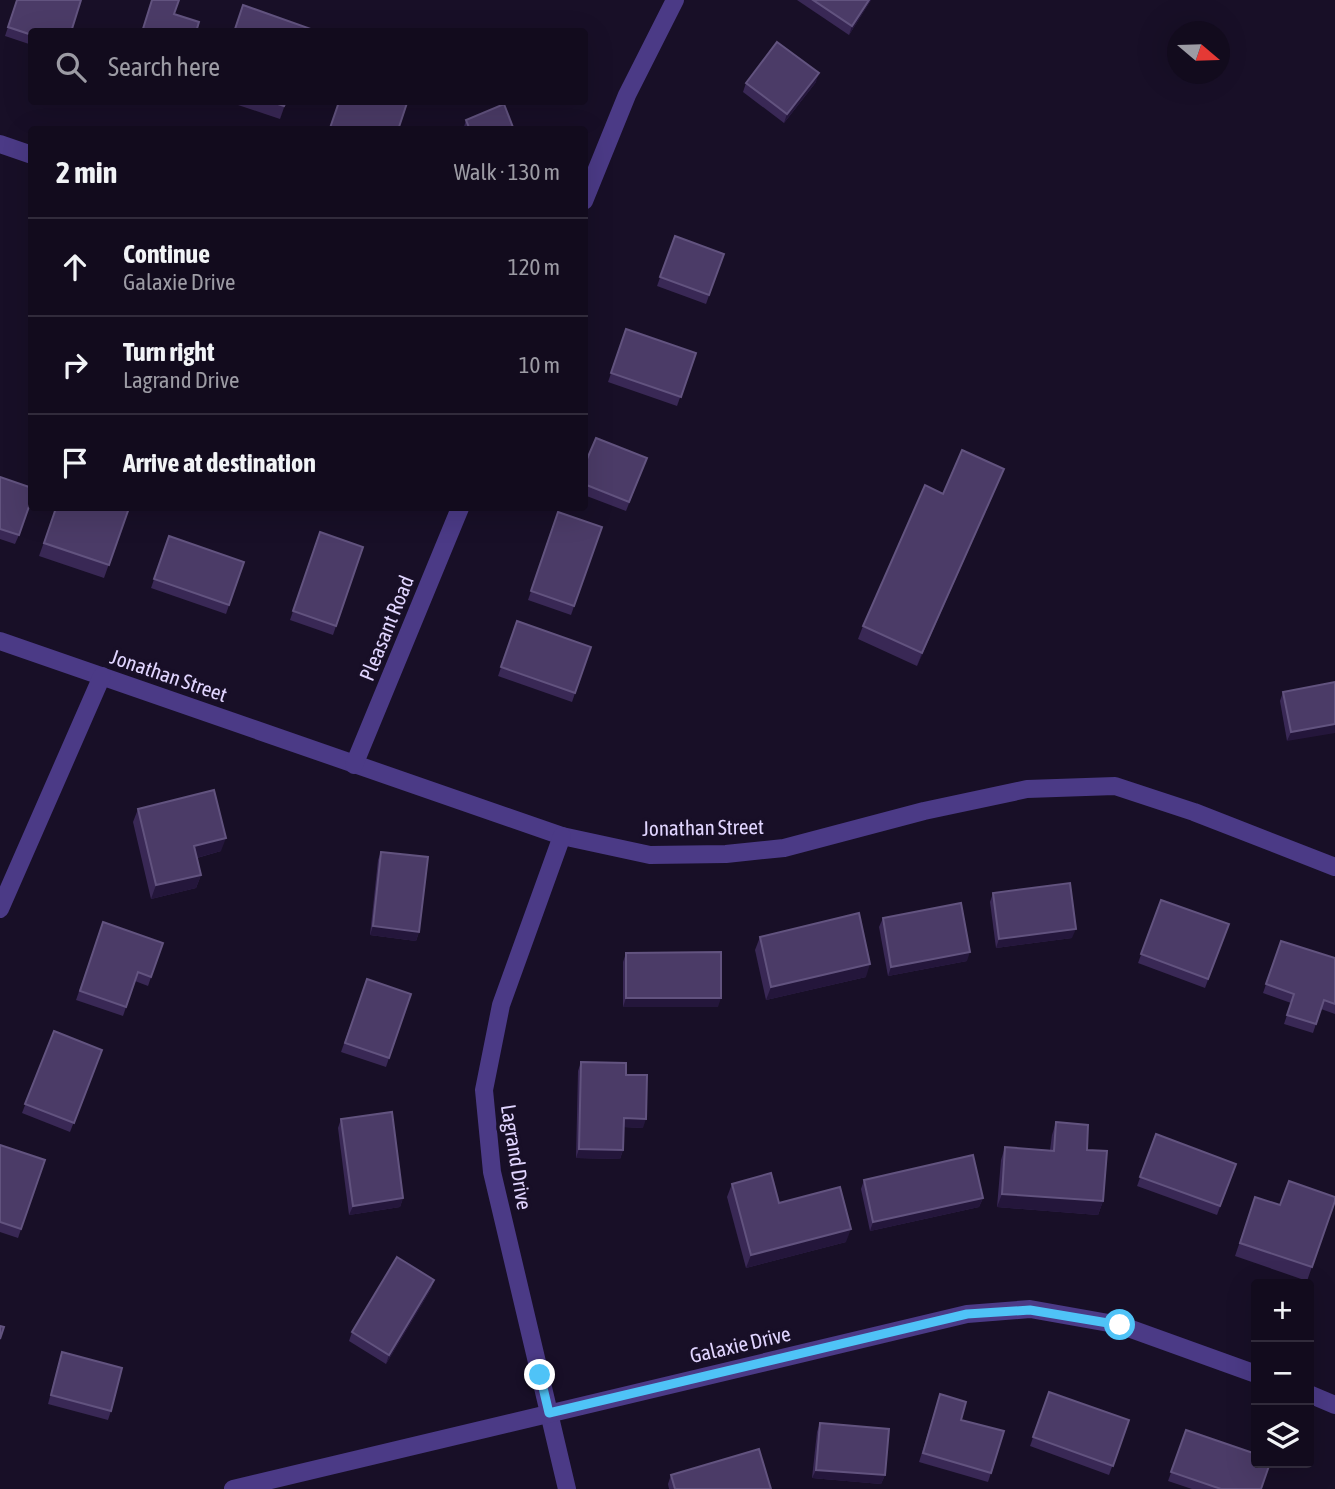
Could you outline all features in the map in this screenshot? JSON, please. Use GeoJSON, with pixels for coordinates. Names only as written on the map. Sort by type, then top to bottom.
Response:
{"type":"FeatureCollection","features":[{"type":"Feature","properties":{"kind":"street"},"geometry":{"type":"LineString","coordinates":[[588,191],[627,95],[675,0]]}},
{"type":"Feature","properties":{"kind":"street"},"geometry":{"type":"LineString","coordinates":[[0,144],[28,154]]}},
{"type":"Feature","properties":{"kind":"street","name":"Pleasant Road"},"geometry":{"type":"LineString","coordinates":[[354,765],[459,511]]}},
{"type":"Feature","properties":{"kind":"street","name":"Jonathan Street"},"geometry":{"type":"LineString","coordinates":[[0,641],[562,836],[650,855],[726,854],[784,848],[924,811],[1027,789],[1115,786],[1194,812],[1335,867]]}},
{"type":"Feature","properties":{"kind":"street"},"geometry":{"type":"LineString","coordinates":[[0,909],[102,676]]}},
{"type":"Feature","properties":{"kind":"street","name":"Lagrand Drive"},"geometry":{"type":"LineString","coordinates":[[562,836],[501,1005],[484,1090],[492,1172],[567,1489]]}},
{"type":"Feature","properties":{"kind":"street","name":"Galaxie Drive"},"geometry":{"type":"LineString","coordinates":[[233,1489],[967,1314],[1030,1310],[1120,1325],[1251,1372]]}},
{"type":"Feature","properties":{"kind":"street"},"geometry":{"type":"LineString","coordinates":[[1314,1396],[1335,1405]]}},
{"type":"Feature","properties":{"kind":"building"},"geometry":{"type":"Polygon","coordinates":[[[17,0],[81,0],[72,28],[28,28],[28,34],[8,27],[17,0]]]}},
{"type":"Feature","properties":{"kind":"building"},"geometry":{"type":"Polygon","coordinates":[[[152,0],[179,0],[174,14],[199,22],[197,28],[143,28],[152,0]]]}},
{"type":"Feature","properties":{"kind":"building"},"geometry":{"type":"Polygon","coordinates":[[[813,0],[869,0],[852,26],[813,0]]]}},
{"type":"Feature","properties":{"kind":"building"},"geometry":{"type":"Polygon","coordinates":[[[243,5],[308,28],[235,28],[243,5]]]}},
{"type":"Feature","properties":{"kind":"building"},"geometry":{"type":"Polygon","coordinates":[[[777,42],[819,73],[787,114],[746,83],[777,42]]]}},
{"type":"Feature","properties":{"kind":"building"},"geometry":{"type":"Polygon","coordinates":[[[338,105],[406,105],[399,126],[331,126],[338,105]]]}},
{"type":"Feature","properties":{"kind":"building"},"geometry":{"type":"Polygon","coordinates":[[[504,105],[512,126],[468,126],[466,120],[504,105]]]}},
{"type":"Feature","properties":{"kind":"building"},"geometry":{"type":"Polygon","coordinates":[[[675,236],[724,254],[709,295],[660,277],[675,236]]]}},
{"type":"Feature","properties":{"kind":"building"},"geometry":{"type":"Polygon","coordinates":[[[626,329],[696,353],[681,397],[611,373],[626,329]]]}},
{"type":"Feature","properties":{"kind":"building"},"geometry":{"type":"Polygon","coordinates":[[[596,438],[647,458],[629,502],[588,486],[588,457],[596,438]]]}},
{"type":"Feature","properties":{"kind":"building"},"geometry":{"type":"Polygon","coordinates":[[[962,450],[1004,469],[922,653],[863,626],[925,485],[943,494],[962,450]]]}},
{"type":"Feature","properties":{"kind":"building"},"geometry":{"type":"Polygon","coordinates":[[[0,477],[28,487],[28,509],[19,535],[0,529],[0,477]]]}},
{"type":"Feature","properties":{"kind":"building"},"geometry":{"type":"Polygon","coordinates":[[[55,511],[128,511],[109,565],[44,543],[55,511]]]}},
{"type":"Feature","properties":{"kind":"building"},"geometry":{"type":"Polygon","coordinates":[[[558,512],[602,527],[574,606],[531,591],[558,512]]]}},
{"type":"Feature","properties":{"kind":"building"},"geometry":{"type":"Polygon","coordinates":[[[320,532],[363,547],[336,626],[293,611],[320,532]]]}},
{"type":"Feature","properties":{"kind":"building"},"geometry":{"type":"Polygon","coordinates":[[[169,536],[244,562],[229,605],[154,579],[169,536]]]}},
{"type":"Feature","properties":{"kind":"building"},"geometry":{"type":"Polygon","coordinates":[[[517,621],[591,647],[575,693],[501,667],[517,621]]]}},
{"type":"Feature","properties":{"kind":"building"},"geometry":{"type":"Polygon","coordinates":[[[1335,682],[1335,724],[1291,732],[1283,692],[1335,682]]]}},
{"type":"Feature","properties":{"kind":"building"},"geometry":{"type":"Polygon","coordinates":[[[214,790],[226,838],[194,846],[201,875],[156,885],[138,809],[214,790]]]}},
{"type":"Feature","properties":{"kind":"building"},"geometry":{"type":"Polygon","coordinates":[[[381,852],[428,857],[419,932],[373,926],[381,852]]]}},
{"type":"Feature","properties":{"kind":"building"},"geometry":{"type":"Polygon","coordinates":[[[1070,883],[1076,929],[999,939],[993,893],[1070,883]]]}},
{"type":"Feature","properties":{"kind":"building"},"geometry":{"type":"Polygon","coordinates":[[[1161,900],[1229,924],[1208,979],[1141,954],[1161,900]]]}},
{"type":"Feature","properties":{"kind":"building"},"geometry":{"type":"Polygon","coordinates":[[[961,903],[970,952],[891,967],[883,918],[961,903]]]}},
{"type":"Feature","properties":{"kind":"building"},"geometry":{"type":"Polygon","coordinates":[[[859,913],[870,964],[771,987],[760,937],[859,913]]]}},
{"type":"Feature","properties":{"kind":"building"},"geometry":{"type":"Polygon","coordinates":[[[103,922],[163,943],[151,977],[138,972],[126,1007],[80,991],[103,922]]]}},
{"type":"Feature","properties":{"kind":"building"},"geometry":{"type":"Polygon","coordinates":[[[1281,941],[1335,958],[1335,1004],[1324,1000],[1316,1024],[1287,1015],[1294,994],[1266,984],[1281,941]]]}},
{"type":"Feature","properties":{"kind":"building"},"geometry":{"type":"Polygon","coordinates":[[[721,952],[721,998],[626,998],[626,953],[721,952]]]}},
{"type":"Feature","properties":{"kind":"building"},"geometry":{"type":"Polygon","coordinates":[[[367,979],[411,994],[389,1058],[345,1043],[367,979]]]}},
{"type":"Feature","properties":{"kind":"building"},"geometry":{"type":"Polygon","coordinates":[[[54,1031],[102,1050],[74,1123],[25,1104],[54,1031]]]}},
{"type":"Feature","properties":{"kind":"building"},"geometry":{"type":"Polygon","coordinates":[[[581,1062],[626,1063],[626,1075],[647,1075],[646,1119],[624,1118],[623,1150],[579,1149],[581,1062]]]}},
{"type":"Feature","properties":{"kind":"building"},"geometry":{"type":"Polygon","coordinates":[[[392,1112],[403,1198],[353,1206],[341,1119],[392,1112]]]}},
{"type":"Feature","properties":{"kind":"building"},"geometry":{"type":"Polygon","coordinates":[[[1056,1122],[1088,1125],[1087,1150],[1107,1151],[1103,1201],[1002,1194],[1005,1147],[1054,1151],[1056,1122]]]}},
{"type":"Feature","properties":{"kind":"building"},"geometry":{"type":"Polygon","coordinates":[[[1156,1134],[1236,1164],[1220,1206],[1140,1177],[1156,1134]]]}},
{"type":"Feature","properties":{"kind":"building"},"geometry":{"type":"Polygon","coordinates":[[[0,1145],[45,1160],[21,1229],[0,1222],[0,1145]]]}},
{"type":"Feature","properties":{"kind":"building"},"geometry":{"type":"Polygon","coordinates":[[[973,1155],[983,1198],[873,1222],[864,1180],[973,1155]]]}},
{"type":"Feature","properties":{"kind":"building"},"geometry":{"type":"Polygon","coordinates":[[[771,1173],[779,1203],[840,1187],[851,1229],[751,1255],[732,1184],[771,1173]]]}},
{"type":"Feature","properties":{"kind":"building"},"geometry":{"type":"Polygon","coordinates":[[[1289,1181],[1335,1197],[1312,1267],[1240,1243],[1255,1197],[1280,1205],[1289,1181]]]}},
{"type":"Feature","properties":{"kind":"building"},"geometry":{"type":"Polygon","coordinates":[[[397,1257],[434,1280],[389,1355],[352,1332],[397,1257]]]}},
{"type":"Feature","properties":{"kind":"building"},"geometry":{"type":"Polygon","coordinates":[[[62,1352],[122,1368],[111,1411],[51,1395],[62,1352]]]}},
{"type":"Feature","properties":{"kind":"building"},"geometry":{"type":"Polygon","coordinates":[[[1049,1392],[1129,1420],[1113,1466],[1033,1437],[1049,1392]]]}},
{"type":"Feature","properties":{"kind":"building"},"geometry":{"type":"Polygon","coordinates":[[[940,1394],[966,1402],[961,1420],[1004,1431],[991,1473],[923,1453],[940,1394]]]}},
{"type":"Feature","properties":{"kind":"building"},"geometry":{"type":"Polygon","coordinates":[[[820,1423],[889,1429],[885,1475],[816,1470],[820,1423]]]}},
{"type":"Feature","properties":{"kind":"building"},"geometry":{"type":"Polygon","coordinates":[[[1186,1430],[1251,1452],[1251,1468],[1268,1468],[1261,1489],[1221,1489],[1171,1472],[1186,1430]]]}},
{"type":"Feature","properties":{"kind":"building"},"geometry":{"type":"Polygon","coordinates":[[[759,1449],[771,1489],[675,1489],[671,1475],[759,1449]]]}},
{"type":"Feature","properties":{"kind":"route"},"geometry":{"type":"LineString","coordinates":[[540,1375],[549,1413],[967,1314],[1030,1310],[1120,1325]]}}]}
